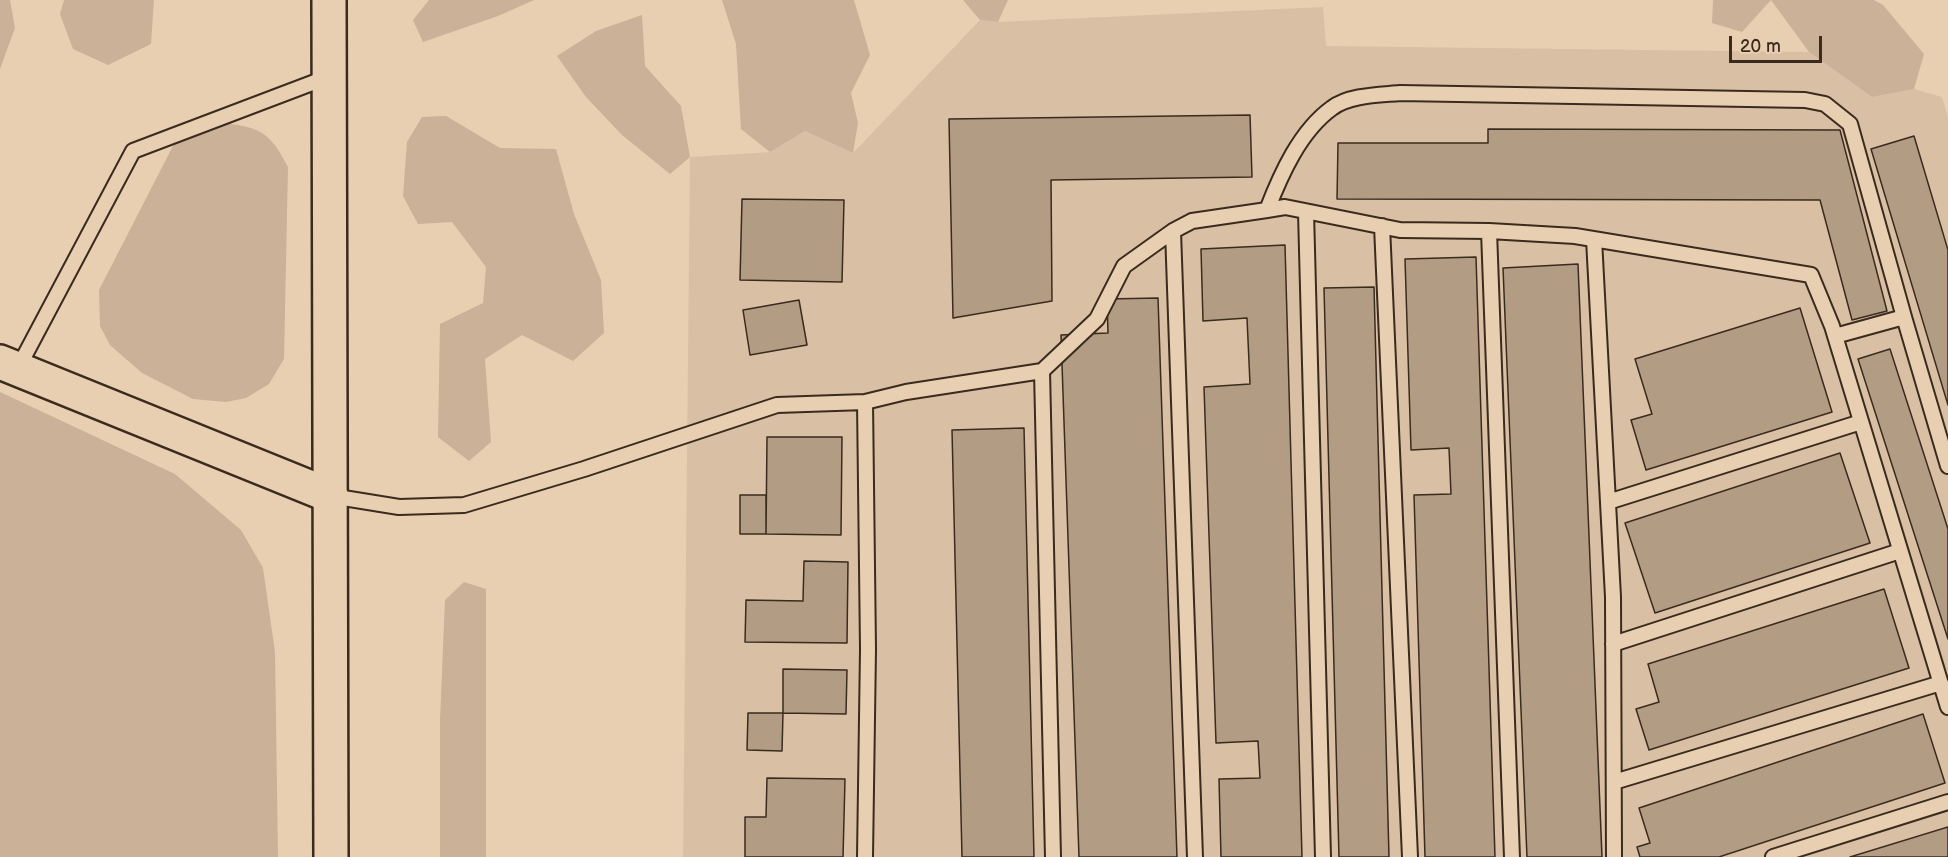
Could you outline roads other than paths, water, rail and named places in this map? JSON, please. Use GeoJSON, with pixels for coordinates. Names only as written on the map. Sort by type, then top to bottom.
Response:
{"type":"FeatureCollection","features":[{"type":"Feature","properties":{"kind":"main road"},"geometry":{"type":"LineString","coordinates":[[329,0],[331,857]]}},
{"type":"Feature","properties":{"kind":"main road"},"geometry":{"type":"LineString","coordinates":[[9,366],[331,496]]}},
{"type":"Feature","properties":{"kind":"lane"},"geometry":{"type":"LineString","coordinates":[[9,366],[134,151],[328,77]]}},
{"type":"Feature","properties":{"kind":"lane"},"geometry":{"type":"LineString","coordinates":[[1267,210],[1278,181],[1308,130],[1333,107],[1361,97],[1400,93],[1805,100],[1825,104],[1850,124],[1948,466]]}},
{"type":"Feature","properties":{"kind":"lane"},"geometry":{"type":"LineString","coordinates":[[331,496],[399,507],[464,505],[777,405],[865,402],[906,392],[1042,371],[1097,319],[1124,266],[1173,231],[1192,221],[1285,207],[1400,230],[1489,231],[1594,239],[1811,274],[1835,336],[1948,707]]}},
{"type":"Feature","properties":{"kind":"lane"},"geometry":{"type":"LineString","coordinates":[[1306,212],[1323,857]]}},
{"type":"Feature","properties":{"kind":"lane"},"geometry":{"type":"LineString","coordinates":[[1382,226],[1410,857]]}},
{"type":"Feature","properties":{"kind":"lane"},"geometry":{"type":"LineString","coordinates":[[1173,231],[1195,857]]}},
{"type":"Feature","properties":{"kind":"lane"},"geometry":{"type":"LineString","coordinates":[[1489,231],[1512,857]]}},
{"type":"Feature","properties":{"kind":"lane"},"geometry":{"type":"LineString","coordinates":[[1594,239],[1613,644],[1614,857]]}},
{"type":"Feature","properties":{"kind":"lane"},"geometry":{"type":"LineString","coordinates":[[1835,336],[1904,317]]}},
{"type":"Feature","properties":{"kind":"lane"},"geometry":{"type":"LineString","coordinates":[[1042,371],[1053,857]]}},
{"type":"Feature","properties":{"kind":"lane"},"geometry":{"type":"LineString","coordinates":[[865,402],[868,649],[866,857]]}},
{"type":"Feature","properties":{"kind":"lane"},"geometry":{"type":"LineString","coordinates":[[1608,502],[1860,422]]}},
{"type":"Feature","properties":{"kind":"lane"},"geometry":{"type":"LineString","coordinates":[[1613,644],[1900,551]]}},
{"type":"Feature","properties":{"kind":"lane"},"geometry":{"type":"LineString","coordinates":[[1614,782],[1941,683]]}},
{"type":"Feature","properties":{"kind":"lane"},"geometry":{"type":"LineString","coordinates":[[1773,857],[1948,802]]}}]}
